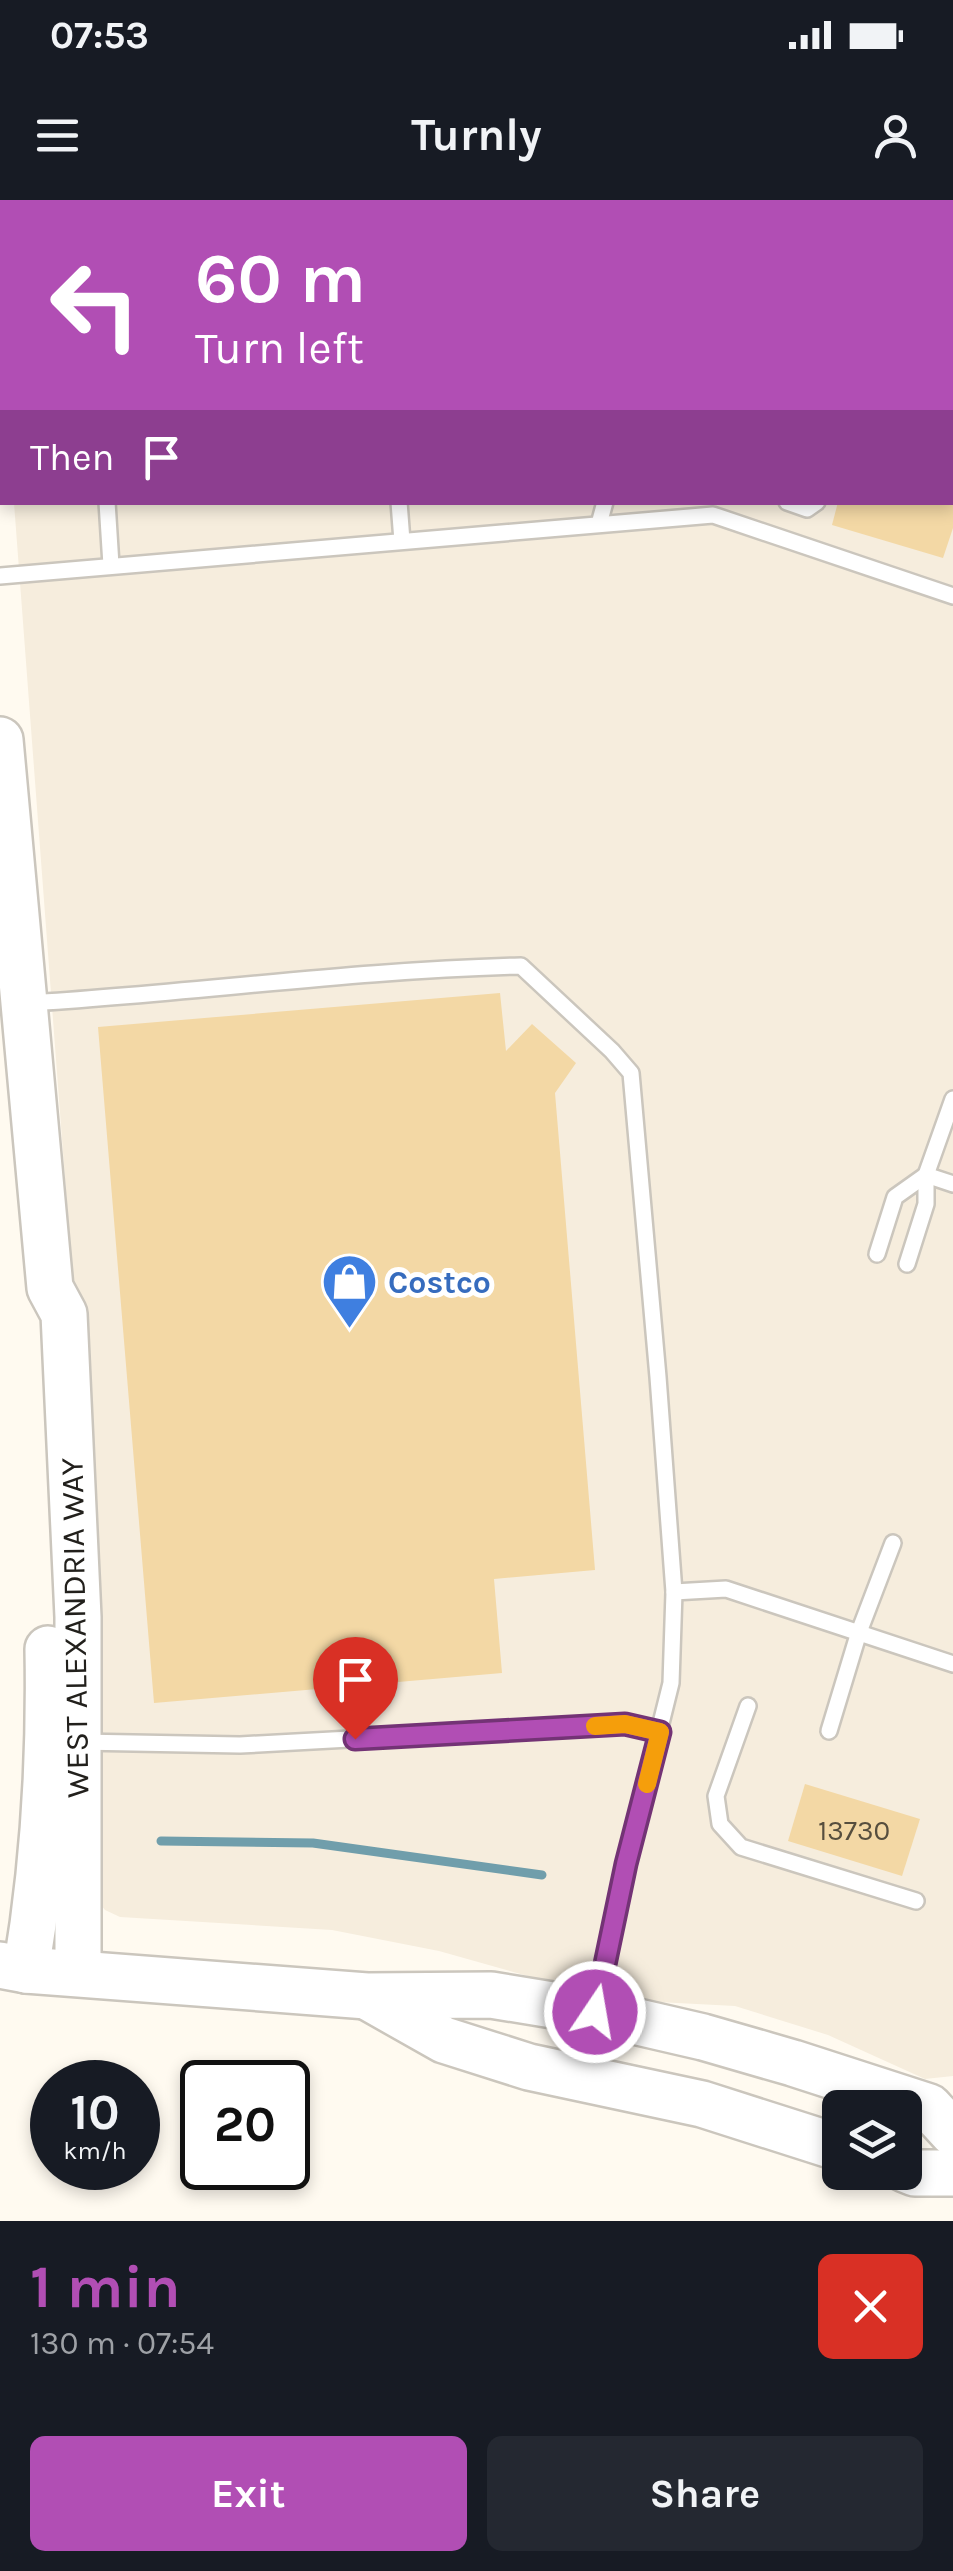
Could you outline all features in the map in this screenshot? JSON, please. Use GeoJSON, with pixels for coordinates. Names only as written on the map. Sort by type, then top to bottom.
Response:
{"type":"FeatureCollection","features":[{"type":"Feature","properties":{"kind":"street","name":"WEST ALEXANDRIA WAY"},"geometry":{"type":"LineString","coordinates":[[0,740],[50,1288],[64,1314],[78,1618],[78,1973]]}},
{"type":"Feature","properties":{"kind":"street","name":"WEST ALEXANDRIA WAY"},"geometry":{"type":"LineString","coordinates":[[13,1967],[38,1900],[45,1812],[48,1672],[35,1307],[50,1288]]}},
{"type":"Feature","properties":{"kind":"street"},"geometry":{"type":"LineString","coordinates":[[13,1967],[367,1996],[491,1996],[595,2012],[793,2062],[912,2101],[929,2107],[953,2133]]}},
{"type":"Feature","properties":{"kind":"street"},"geometry":{"type":"LineString","coordinates":[[367,1996],[444,2040],[529,2067],[702,2104],[822,2142]]}},
{"type":"Feature","properties":{"kind":"street"},"geometry":{"type":"LineString","coordinates":[[922,2172],[953,2174]]}},
{"type":"Feature","properties":{"kind":"lane"},"geometry":{"type":"LineString","coordinates":[[107,505],[111,565]]}},
{"type":"Feature","properties":{"kind":"lane"},"geometry":{"type":"LineString","coordinates":[[399,505],[402,541]]}},
{"type":"Feature","properties":{"kind":"lane"},"geometry":{"type":"LineString","coordinates":[[598,524],[604,505]]}},
{"type":"Feature","properties":{"kind":"lane"},"geometry":{"type":"LineString","coordinates":[[0,576],[713,515],[953,596]]}},
{"type":"Feature","properties":{"kind":"lane"},"geometry":{"type":"LineString","coordinates":[[24,1003],[438,968],[520,966],[612,1050],[631,1074],[674,1592],[671,1684],[626,1864],[595,2012]]}},
{"type":"Feature","properties":{"kind":"lane"},"geometry":{"type":"LineString","coordinates":[[907,1264],[926,1204],[926,1175],[953,1099]]}},
{"type":"Feature","properties":{"kind":"lane"},"geometry":{"type":"LineString","coordinates":[[926,1175],[953,1184]]}},
{"type":"Feature","properties":{"kind":"lane"},"geometry":{"type":"LineString","coordinates":[[877,1254],[895,1197],[926,1175]]}},
{"type":"Feature","properties":{"kind":"lane"},"geometry":{"type":"LineString","coordinates":[[828,1732],[892,1542]]}},
{"type":"Feature","properties":{"kind":"lane"},"geometry":{"type":"LineString","coordinates":[[674,1592],[726,1589],[953,1664]]}},
{"type":"Feature","properties":{"kind":"lane"},"geometry":{"type":"LineString","coordinates":[[748,1706],[716,1796],[720,1824],[741,1847],[916,1901]]}},
{"type":"Feature","properties":{"kind":"lane"},"geometry":{"type":"LineString","coordinates":[[79,1742],[240,1745],[625,1724],[660,1732]]}},
{"type":"Feature","properties":{"kind":"shaded area"},"geometry":{"type":"Polygon","coordinates":[[[14,505],[953,505],[953,2076],[925,2079],[828,2035],[735,2006],[658,2002],[535,1978],[439,1951],[332,1930],[120,1917],[105,1910],[95,1898],[78,1351],[14,505]]]}},
{"type":"Feature","properties":{"kind":"building"},"geometry":{"type":"Polygon","coordinates":[[[837,505],[953,505],[953,528],[943,558],[832,525],[837,505]]]}},
{"type":"Feature","properties":{"kind":"building","name":"Costco"},"geometry":{"type":"Polygon","coordinates":[[[500,993],[506,1051],[532,1024],[576,1063],[555,1093],[595,1570],[494,1579],[502,1673],[154,1703],[98,1027],[500,993]]]}},
{"type":"Feature","properties":{"kind":"building"},"geometry":{"type":"Polygon","coordinates":[[[805,1784],[920,1819],[902,1876],[788,1841],[805,1784]]]}},
{"type":"Feature","properties":{"kind":"waterway"},"geometry":{"type":"LineString","coordinates":[[161,1841],[313,1843],[542,1875]]}},
{"type":"Feature","properties":{"kind":"slow traffic"},"geometry":{"type":"LineString","coordinates":[[595,1726],[625,1724],[660,1732],[647,1784]]}},
{"type":"Feature","properties":{"kind":"place","name":"Costco"},"geometry":{"type":"Point","coordinates":[349,1331]}},
{"type":"Feature","properties":{"kind":"route"},"geometry":{"type":"LineString","coordinates":[[355,1739],[625,1724],[660,1732],[626,1864],[595,2012]]}}]}
